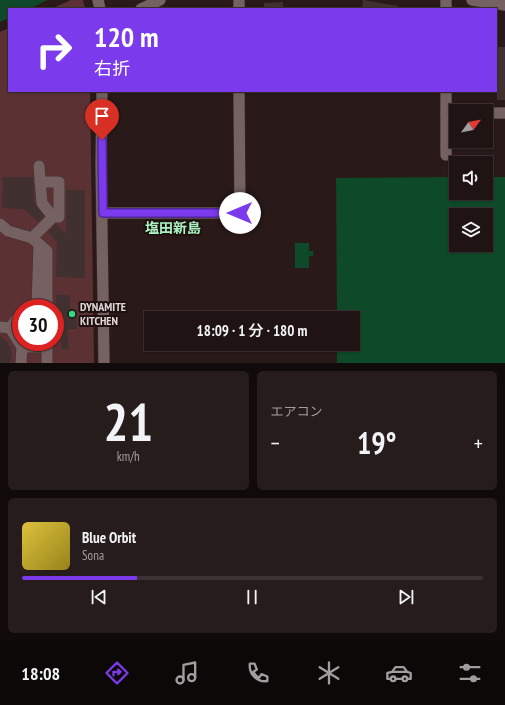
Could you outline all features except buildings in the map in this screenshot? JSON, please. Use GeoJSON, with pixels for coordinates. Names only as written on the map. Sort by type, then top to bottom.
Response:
{"type":"FeatureCollection","features":[{"type":"Feature","properties":{"kind":"street"},"geometry":{"type":"LineString","coordinates":[[143,8],[160,0]]}},
{"type":"Feature","properties":{"kind":"street"},"geometry":{"type":"LineString","coordinates":[[472,0],[505,5]]}},
{"type":"Feature","properties":{"kind":"street"},"geometry":{"type":"LineString","coordinates":[[102,92],[104,363]]}},
{"type":"Feature","properties":{"kind":"street"},"geometry":{"type":"LineString","coordinates":[[103,213],[240,213],[239,92]]}},
{"type":"Feature","properties":{"kind":"street"},"geometry":{"type":"LineString","coordinates":[[446,92],[449,105]]}},
{"type":"Feature","properties":{"kind":"street"},"geometry":{"type":"LineString","coordinates":[[493,113],[505,113]]}},
{"type":"Feature","properties":{"kind":"street"},"geometry":{"type":"LineString","coordinates":[[446,155],[449,130]]}},
{"type":"Feature","properties":{"kind":"street"},"geometry":{"type":"LineString","coordinates":[[39,166],[42,203],[53,217]]}},
{"type":"Feature","properties":{"kind":"street"},"geometry":{"type":"LineString","coordinates":[[40,182],[59,182],[59,217],[53,217]]}},
{"type":"Feature","properties":{"kind":"street"},"geometry":{"type":"LineString","coordinates":[[37,299],[35,241],[53,217]]}},
{"type":"Feature","properties":{"kind":"street"},"geometry":{"type":"LineString","coordinates":[[0,224],[8,231],[35,241],[47,251],[47,299]]}},
{"type":"Feature","properties":{"kind":"street"},"geometry":{"type":"LineString","coordinates":[[21,363],[23,351]]}},
{"type":"Feature","properties":{"kind":"street"},"geometry":{"type":"LineString","coordinates":[[47,351],[47,363]]}},
{"type":"Feature","properties":{"kind":"shaded area"},"geometry":{"type":"Polygon","coordinates":[[[0,0],[48,0],[30,8],[8,8],[8,18],[0,22],[0,0]]]}},
{"type":"Feature","properties":{"kind":"shaded area"},"geometry":{"type":"Polygon","coordinates":[[[71,0],[83,0],[85,8],[53,8],[71,0]]]}},
{"type":"Feature","properties":{"kind":"shaded area"},"geometry":{"type":"Polygon","coordinates":[[[8,28],[8,92],[90,92],[94,363],[0,363],[0,32],[8,28]]]}},
{"type":"Feature","properties":{"kind":"shaded area"},"geometry":{"type":"Polygon","coordinates":[[[449,177],[449,200],[493,200],[493,177],[505,177],[505,363],[337,363],[337,351],[360,351],[360,311],[337,311],[336,178],[449,177]]]}},
{"type":"Feature","properties":{"kind":"shaded area"},"geometry":{"type":"Polygon","coordinates":[[[295,243],[309,243],[309,251],[313,251],[313,256],[309,256],[309,268],[295,268],[295,243]]]}},
{"type":"Feature","properties":{"kind":"place","name":"DYNAMITE KITCHEN"},"geometry":{"type":"Point","coordinates":[72,314]}},
{"type":"Feature","properties":{"kind":"district","name":"塩田新島"},"geometry":{"type":"Point","coordinates":[173,228]}},
{"type":"Feature","properties":{"kind":"route"},"geometry":{"type":"LineString","coordinates":[[102,140],[103,213],[240,213]]}}]}
